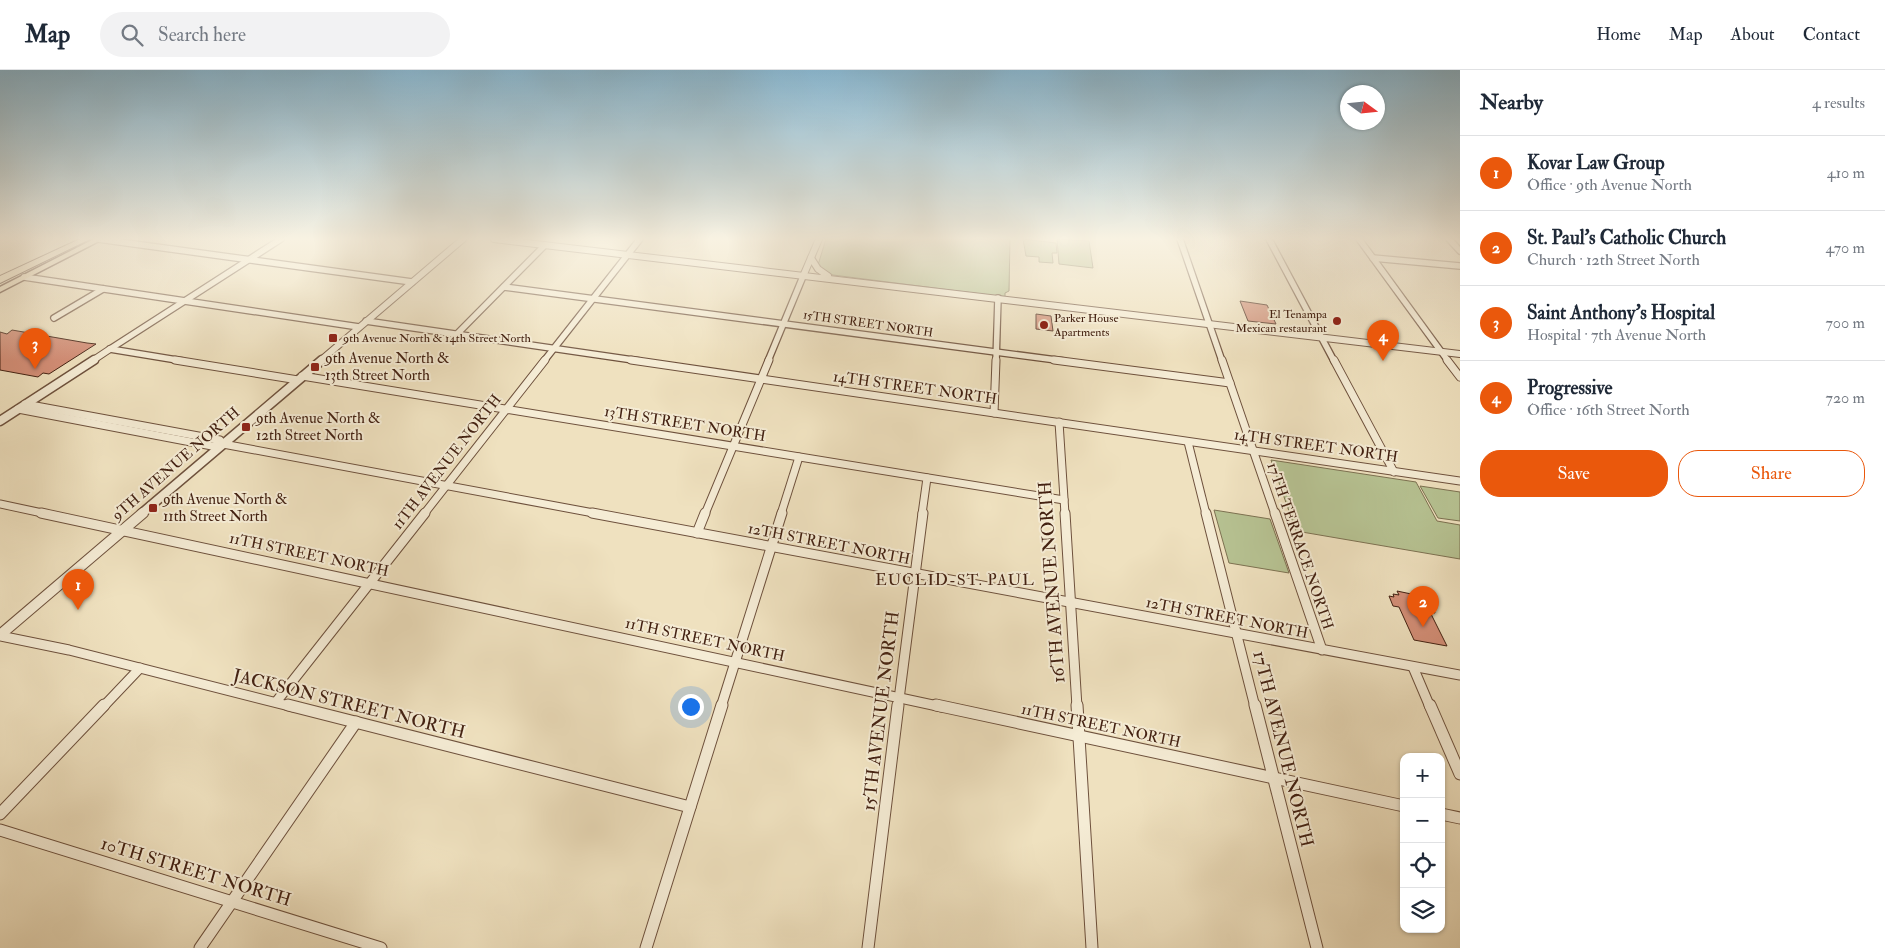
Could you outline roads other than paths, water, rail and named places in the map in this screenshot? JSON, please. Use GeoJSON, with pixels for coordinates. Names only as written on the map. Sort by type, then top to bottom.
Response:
{"type":"FeatureCollection","features":[{"type":"Feature","properties":{"kind":"main road"},"geometry":{"type":"LineString","coordinates":[[0,290],[19,280]]}},
{"type":"Feature","properties":{"kind":"street"},"geometry":{"type":"LineString","coordinates":[[44,280],[359,327]]}},
{"type":"Feature","properties":{"kind":"street"},"geometry":{"type":"LineString","coordinates":[[0,421],[217,280]]}},
{"type":"Feature","properties":{"kind":"street"},"geometry":{"type":"LineString","coordinates":[[397,280],[412,282]]}},
{"type":"Feature","properties":{"kind":"street","name":"9TH AVENUE NORTH"},"geometry":{"type":"LineString","coordinates":[[0,635],[414,280]]}},
{"type":"Feature","properties":{"kind":"street"},"geometry":{"type":"LineString","coordinates":[[457,334],[511,280]]}},
{"type":"Feature","properties":{"kind":"street","name":"11TH AVENUE NORTH"},"geometry":{"type":"LineString","coordinates":[[276,702],[608,280]]}},
{"type":"Feature","properties":{"kind":"street"},"geometry":{"type":"LineString","coordinates":[[697,533],[802,280]]}},
{"type":"Feature","properties":{"kind":"street"},"geometry":{"type":"LineString","coordinates":[[851,280],[1460,354]]}},
{"type":"Feature","properties":{"kind":"street"},"geometry":{"type":"LineString","coordinates":[[1194,280],[1253,451]]}},
{"type":"Feature","properties":{"kind":"street"},"geometry":{"type":"LineString","coordinates":[[1292,280],[1394,472]]}},
{"type":"Feature","properties":{"kind":"street"},"geometry":{"type":"LineString","coordinates":[[1390,280],[1460,377]]}},
{"type":"Feature","properties":{"kind":"street","name":"15TH STREET NORTH"},"geometry":{"type":"LineString","coordinates":[[504,287],[1230,383]]}},
{"type":"Feature","properties":{"kind":"street"},"geometry":{"type":"LineString","coordinates":[[54,318],[103,289]]}},
{"type":"Feature","properties":{"kind":"street"},"geometry":{"type":"LineString","coordinates":[[994,413],[998,298]]}},
{"type":"Feature","properties":{"kind":"street","name":"14TH STREET NORTH"},"geometry":{"type":"LineString","coordinates":[[366,321],[1460,481]]}},
{"type":"Feature","properties":{"kind":"street","name":"13TH STREET NORTH"},"geometry":{"type":"LineString","coordinates":[[110,349],[506,409],[1064,500]]}},
{"type":"Feature","properties":{"kind":"street","name":"12TH STREET NORTH"},"geometry":{"type":"LineString","coordinates":[[25,404],[220,440],[223,444]]}},
{"type":"Feature","properties":{"kind":"street","name":"12TH STREET NORTH"},"geometry":{"type":"LineString","coordinates":[[18,409],[212,446],[223,444],[445,487],[1460,675]]}},
{"type":"Feature","properties":{"kind":"street","name":"16TH AVENUE NORTH"},"geometry":{"type":"LineString","coordinates":[[1058,422],[1092,948]]}},
{"type":"Feature","properties":{"kind":"street","name":"17TH AVENUE NORTH"},"geometry":{"type":"LineString","coordinates":[[1188,442],[1317,948]]}},
{"type":"Feature","properties":{"kind":"street","name":"17TH TERRACE NORTH"},"geometry":{"type":"LineString","coordinates":[[1253,451],[1322,650]]}},
{"type":"Feature","properties":{"kind":"street"},"geometry":{"type":"LineString","coordinates":[[646,948],[799,457]]}},
{"type":"Feature","properties":{"kind":"street","name":"15TH AVENUE NORTH"},"geometry":{"type":"LineString","coordinates":[[868,948],[927,478]]}},
{"type":"Feature","properties":{"kind":"street","name":"11TH STREET NORTH"},"geometry":{"type":"LineString","coordinates":[[0,504],[1400,805]]}},
{"type":"Feature","properties":{"kind":"street","name":"JACKSON STREET NORTH"},"geometry":{"type":"LineString","coordinates":[[0,635],[140,668],[690,807]]}},
{"type":"Feature","properties":{"kind":"street"},"geometry":{"type":"LineString","coordinates":[[1413,667],[1460,774]]}},
{"type":"Feature","properties":{"kind":"street"},"geometry":{"type":"LineString","coordinates":[[0,814],[140,668]]}},
{"type":"Feature","properties":{"kind":"street"},"geometry":{"type":"LineString","coordinates":[[200,948],[356,722]]}},
{"type":"Feature","properties":{"kind":"street"},"geometry":{"type":"LineString","coordinates":[[1445,815],[1460,818]]}},
{"type":"Feature","properties":{"kind":"street","name":"10TH STREET NORTH"},"geometry":{"type":"LineString","coordinates":[[0,830],[381,948]]}},
{"type":"Feature","properties":{"kind":"place","name":"El Tenampa Mexican restaurant"},"geometry":{"type":"Point","coordinates":[1337,321]}},
{"type":"Feature","properties":{"kind":"place","name":"Parker House Apartments"},"geometry":{"type":"Point","coordinates":[1044,325]}},
{"type":"Feature","properties":{"kind":"place","name":"9th Avenue North & 14th Street North"},"geometry":{"type":"Point","coordinates":[333,338]}},
{"type":"Feature","properties":{"kind":"place","name":"Progressive"},"geometry":{"type":"Point","coordinates":[1383,361]}},
{"type":"Feature","properties":{"kind":"place","name":"9th Avenue North & 13th Street North"},"geometry":{"type":"Point","coordinates":[315,367]}},
{"type":"Feature","properties":{"kind":"place","name":"Saint Anthony's Hospital"},"geometry":{"type":"Point","coordinates":[35,369]}},
{"type":"Feature","properties":{"kind":"place","name":"9th Avenue North & 12th Street North"},"geometry":{"type":"Point","coordinates":[246,427]}},
{"type":"Feature","properties":{"kind":"place","name":"9th Avenue North & 11th Street North"},"geometry":{"type":"Point","coordinates":[153,508]}},
{"type":"Feature","properties":{"kind":"place","name":"Kovar Law Group"},"geometry":{"type":"Point","coordinates":[78,610]}},
{"type":"Feature","properties":{"kind":"place","name":"St. Paul's Catholic Church"},"geometry":{"type":"Point","coordinates":[1423,627]}},
{"type":"Feature","properties":{"kind":"district","name":"EUCLID-ST. PAUL"},"geometry":{"type":"Point","coordinates":[955,580]}}]}
